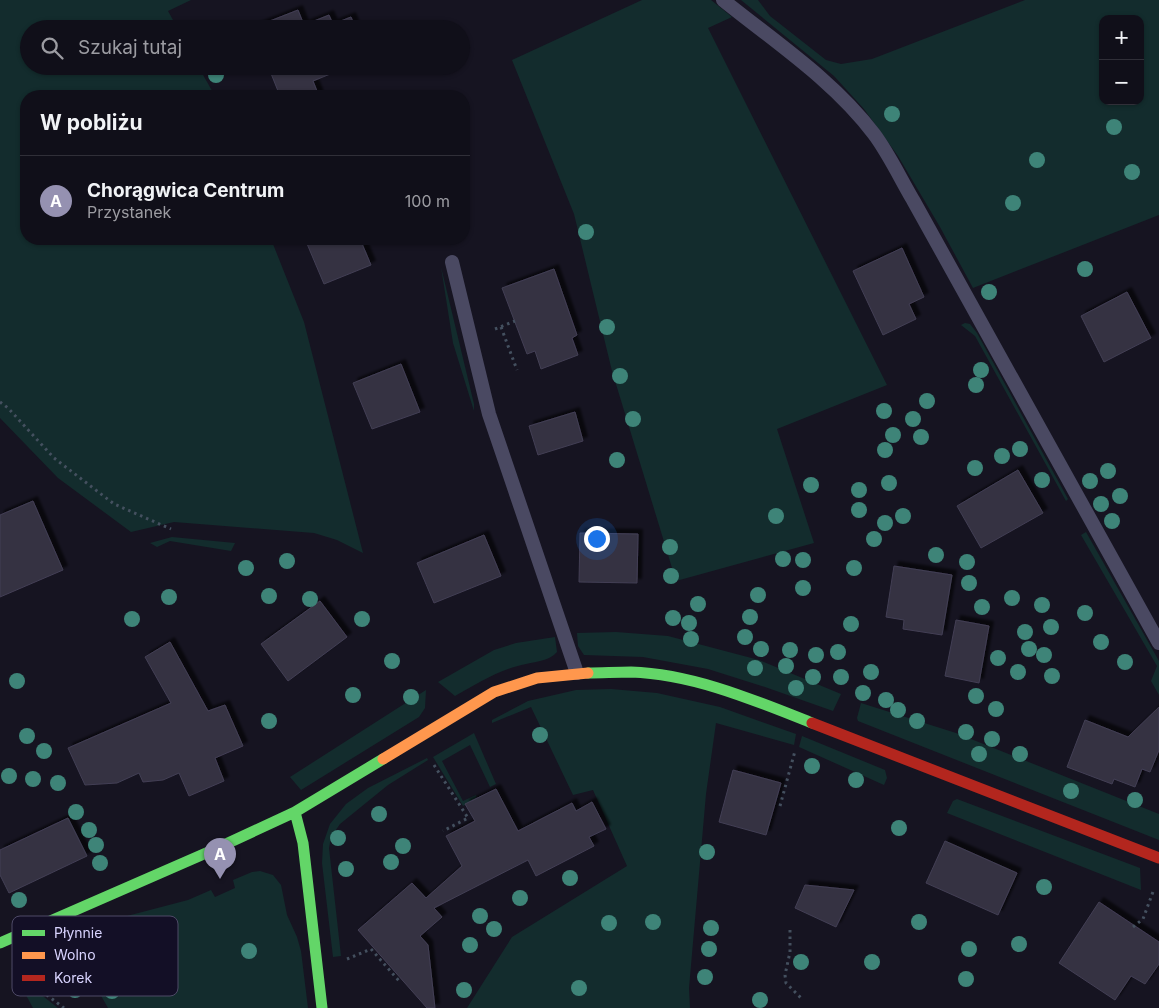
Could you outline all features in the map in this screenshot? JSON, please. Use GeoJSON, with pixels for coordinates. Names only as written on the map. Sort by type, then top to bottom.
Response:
{"type":"FeatureCollection","features":[{"type":"Feature","properties":{"kind":"street"},"geometry":{"type":"LineString","coordinates":[[62,916],[295,812],[494,692],[536,678],[577,673],[632,672],[683,679],[749,698],[1159,858]]}},
{"type":"Feature","properties":{"kind":"street"},"geometry":{"type":"LineString","coordinates":[[295,812],[304,843],[322,1008]]}},
{"type":"Feature","properties":{"kind":"street"},"geometry":{"type":"LineString","coordinates":[[0,943],[12,938]]}},
{"type":"Feature","properties":{"kind":"lane"},"geometry":{"type":"LineString","coordinates":[[723,0],[822,79],[847,103],[874,135],[918,208],[1159,643]]}},
{"type":"Feature","properties":{"kind":"lane"},"geometry":{"type":"LineString","coordinates":[[452,262],[489,414],[577,673]]}},
{"type":"Feature","properties":{"kind":"path"},"geometry":{"type":"LineString","coordinates":[[492,330],[515,321]]}},
{"type":"Feature","properties":{"kind":"path"},"geometry":{"type":"LineString","coordinates":[[501,327],[517,370]]}},
{"type":"Feature","properties":{"kind":"path"},"geometry":{"type":"LineString","coordinates":[[0,402],[8,408],[54,458],[114,504],[172,529]]}},
{"type":"Feature","properties":{"kind":"path"},"geometry":{"type":"LineString","coordinates":[[780,806],[796,746]]}},
{"type":"Feature","properties":{"kind":"path"},"geometry":{"type":"LineString","coordinates":[[430,758],[468,818],[443,832]]}},
{"type":"Feature","properties":{"kind":"path"},"geometry":{"type":"LineString","coordinates":[[1133,927],[1143,919],[1152,895]]}},
{"type":"Feature","properties":{"kind":"path"},"geometry":{"type":"LineString","coordinates":[[790,930],[790,952],[785,975],[786,983],[803,1000]]}},
{"type":"Feature","properties":{"kind":"path"},"geometry":{"type":"LineString","coordinates":[[342,962],[371,950],[400,982]]}},
{"type":"Feature","properties":{"kind":"path"},"geometry":{"type":"LineString","coordinates":[[48,996],[64,1008]]}},
{"type":"Feature","properties":{"kind":"green space"},"geometry":{"type":"Polygon","coordinates":[[[0,0],[191,0],[168,11],[173,20],[20,20],[20,75],[203,75],[212,90],[20,90],[20,245],[273,245],[304,322],[363,553],[337,540],[314,533],[174,522],[131,532],[58,478],[0,418],[0,0]]]}},
{"type":"Feature","properties":{"kind":"green space"},"geometry":{"type":"Polygon","coordinates":[[[642,0],[711,0],[732,17],[708,28],[887,385],[777,429],[814,543],[676,581],[612,371],[574,214],[512,60],[642,0]]]}},
{"type":"Feature","properties":{"kind":"green space"},"geometry":{"type":"Polygon","coordinates":[[[741,0],[758,0],[770,16],[826,60],[841,64],[872,59],[1025,0],[1159,0],[1159,215],[973,288],[898,156],[864,109],[834,76],[741,0]]]}},
{"type":"Feature","properties":{"kind":"green space"},"geometry":{"type":"Polygon","coordinates":[[[441,267],[474,404],[474,411],[453,343],[441,267]]]}},
{"type":"Feature","properties":{"kind":"green space"},"geometry":{"type":"Polygon","coordinates":[[[965,323],[970,324],[977,333],[1068,499],[1066,501],[975,336],[961,325],[965,323]]]}},
{"type":"Feature","properties":{"kind":"green space"},"geometry":{"type":"Polygon","coordinates":[[[1086,532],[1159,661],[1159,695],[1151,681],[1157,666],[1081,535],[1086,532]]]}},
{"type":"Feature","properties":{"kind":"green space"},"geometry":{"type":"Polygon","coordinates":[[[172,537],[235,543],[231,551],[170,541],[157,547],[150,543],[172,537]]]}},
{"type":"Feature","properties":{"kind":"green space"},"geometry":{"type":"Polygon","coordinates":[[[616,632],[668,636],[759,660],[841,694],[833,711],[708,669],[643,657],[584,655],[578,646],[577,633],[616,632]]]}},
{"type":"Feature","properties":{"kind":"green space"},"geometry":{"type":"Polygon","coordinates":[[[555,637],[557,652],[550,657],[507,669],[455,696],[438,682],[494,650],[516,643],[555,637]]]}},
{"type":"Feature","properties":{"kind":"green space"},"geometry":{"type":"Polygon","coordinates":[[[611,689],[657,693],[720,707],[796,734],[794,745],[716,723],[706,794],[689,988],[690,1008],[467,1008],[512,937],[627,866],[593,790],[573,795],[531,707],[492,723],[492,720],[528,701],[576,690],[611,689]]]}},
{"type":"Feature","properties":{"kind":"green space"},"geometry":{"type":"Polygon","coordinates":[[[426,690],[425,708],[419,717],[301,790],[290,777],[426,690]]]}},
{"type":"Feature","properties":{"kind":"green space"},"geometry":{"type":"Polygon","coordinates":[[[861,703],[956,733],[1159,814],[1159,840],[858,721],[861,703]]]}},
{"type":"Feature","properties":{"kind":"green space"},"geometry":{"type":"Polygon","coordinates":[[[474,733],[496,784],[490,787],[470,745],[442,761],[463,801],[476,795],[477,798],[463,806],[433,757],[474,733]]]}},
{"type":"Feature","properties":{"kind":"green space"},"geometry":{"type":"Polygon","coordinates":[[[802,736],[885,770],[887,778],[884,785],[799,747],[802,736]]]}},
{"type":"Feature","properties":{"kind":"green space"},"geometry":{"type":"Polygon","coordinates":[[[427,758],[428,760],[388,785],[340,824],[331,837],[329,848],[341,956],[333,957],[322,863],[323,844],[330,824],[346,804],[368,788],[427,758]]]}},
{"type":"Feature","properties":{"kind":"green space"},"geometry":{"type":"Polygon","coordinates":[[[957,799],[1140,868],[1141,890],[947,813],[953,801],[957,799]]]}},
{"type":"Feature","properties":{"kind":"green space"},"geometry":{"type":"Polygon","coordinates":[[[260,871],[273,875],[281,885],[287,915],[301,951],[308,1008],[108,1008],[101,996],[178,996],[178,916],[127,916],[188,900],[211,890],[215,897],[235,888],[233,880],[252,872],[260,871]]]}},
{"type":"Feature","properties":{"kind":"green space"},"geometry":{"type":"Polygon","coordinates":[[[26,996],[43,996],[58,1008],[33,1008],[26,996]]]}},
{"type":"Feature","properties":{"kind":"building"},"geometry":{"type":"Polygon","coordinates":[[[298,10],[302,20],[272,20],[298,10]]]}},
{"type":"Feature","properties":{"kind":"building"},"geometry":{"type":"Polygon","coordinates":[[[329,15],[331,20],[316,20],[329,15]]]}},
{"type":"Feature","properties":{"kind":"building"},"geometry":{"type":"Polygon","coordinates":[[[272,75],[328,75],[313,81],[317,90],[278,90],[272,75]]]}},
{"type":"Feature","properties":{"kind":"building"},"geometry":{"type":"Polygon","coordinates":[[[308,245],[363,245],[371,265],[324,284],[308,245]]]}},
{"type":"Feature","properties":{"kind":"building"},"geometry":{"type":"Polygon","coordinates":[[[902,248],[924,297],[909,304],[916,319],[883,335],[853,271],[902,248]]]}},
{"type":"Feature","properties":{"kind":"building"},"geometry":{"type":"Polygon","coordinates":[[[554,269],[577,335],[572,338],[578,355],[541,369],[535,351],[527,354],[502,288],[554,269]]]}},
{"type":"Feature","properties":{"kind":"building"},"geometry":{"type":"Polygon","coordinates":[[[1127,292],[1151,338],[1104,362],[1081,316],[1127,292]]]}},
{"type":"Feature","properties":{"kind":"building"},"geometry":{"type":"Polygon","coordinates":[[[401,364],[420,412],[372,429],[353,383],[401,364]]]}},
{"type":"Feature","properties":{"kind":"building"},"geometry":{"type":"Polygon","coordinates":[[[575,412],[583,441],[538,455],[529,426],[575,412]]]}},
{"type":"Feature","properties":{"kind":"building"},"geometry":{"type":"Polygon","coordinates":[[[1018,470],[1043,513],[981,548],[957,506],[1018,470]]]}},
{"type":"Feature","properties":{"kind":"building"},"geometry":{"type":"Polygon","coordinates":[[[33,501],[63,570],[0,597],[0,515],[33,501]]]}},
{"type":"Feature","properties":{"kind":"building"},"geometry":{"type":"Polygon","coordinates":[[[580,533],[638,534],[637,583],[579,582],[580,533]]]}},
{"type":"Feature","properties":{"kind":"building"},"geometry":{"type":"Polygon","coordinates":[[[484,535],[501,576],[434,603],[417,563],[484,535]]]}},
{"type":"Feature","properties":{"kind":"building"},"geometry":{"type":"Polygon","coordinates":[[[894,566],[952,575],[942,635],[903,629],[904,620],[886,617],[894,566]]]}},
{"type":"Feature","properties":{"kind":"building"},"geometry":{"type":"Polygon","coordinates":[[[320,601],[347,637],[288,681],[261,644],[320,601]]]}},
{"type":"Feature","properties":{"kind":"building"},"geometry":{"type":"Polygon","coordinates":[[[956,620],[989,626],[979,683],[945,676],[956,620]]]}},
{"type":"Feature","properties":{"kind":"building"},"geometry":{"type":"Polygon","coordinates":[[[170,642],[208,711],[225,705],[243,746],[215,758],[224,781],[189,796],[179,773],[163,780],[143,782],[139,773],[117,783],[85,785],[68,748],[171,703],[145,657],[170,642]]]}},
{"type":"Feature","properties":{"kind":"building"},"geometry":{"type":"Polygon","coordinates":[[[1159,707],[1159,750],[1150,772],[1142,769],[1135,787],[1114,779],[1112,784],[1067,767],[1085,720],[1128,737],[1159,707]]]}},
{"type":"Feature","properties":{"kind":"building"},"geometry":{"type":"Polygon","coordinates":[[[733,770],[781,783],[766,835],[719,822],[733,770]]]}},
{"type":"Feature","properties":{"kind":"building"},"geometry":{"type":"Polygon","coordinates":[[[496,789],[518,831],[572,803],[576,811],[592,802],[606,829],[589,837],[594,846],[536,876],[528,860],[434,908],[442,917],[420,936],[428,945],[435,1008],[427,1008],[358,930],[412,883],[426,898],[462,866],[446,836],[475,821],[465,804],[496,789]]]}},
{"type":"Feature","properties":{"kind":"building"},"geometry":{"type":"Polygon","coordinates":[[[68,818],[87,856],[9,893],[0,875],[0,850],[68,818]]]}},
{"type":"Feature","properties":{"kind":"building"},"geometry":{"type":"Polygon","coordinates":[[[945,841],[1017,873],[998,915],[926,883],[945,841]]]}},
{"type":"Feature","properties":{"kind":"building"},"geometry":{"type":"Polygon","coordinates":[[[805,885],[854,890],[836,927],[795,908],[805,885]]]}},
{"type":"Feature","properties":{"kind":"building"},"geometry":{"type":"Polygon","coordinates":[[[1099,902],[1159,942],[1159,964],[1145,984],[1131,976],[1115,1000],[1059,963],[1099,902]]]}},
{"type":"Feature","properties":{"kind":"traffic: fast"},"geometry":{"type":"LineString","coordinates":[[588,673],[631,672],[654,674],[700,683],[812,723]]}},
{"type":"Feature","properties":{"kind":"traffic: fast"},"geometry":{"type":"LineString","coordinates":[[62,916],[295,812],[383,759]]}},
{"type":"Feature","properties":{"kind":"traffic: fast"},"geometry":{"type":"LineString","coordinates":[[295,812],[303,843],[322,1008]]}},
{"type":"Feature","properties":{"kind":"traffic: fast"},"geometry":{"type":"LineString","coordinates":[[0,943],[12,938]]}},
{"type":"Feature","properties":{"kind":"traffic: slow"},"geometry":{"type":"LineString","coordinates":[[383,759],[494,692],[537,678],[588,673]]}},
{"type":"Feature","properties":{"kind":"traffic: jam"},"geometry":{"type":"LineString","coordinates":[[812,723],[1159,858]]}},
{"type":"Feature","properties":{"kind":"place","name":"Chorągwica Centrum"},"geometry":{"type":"Point","coordinates":[220,879]}}]}
